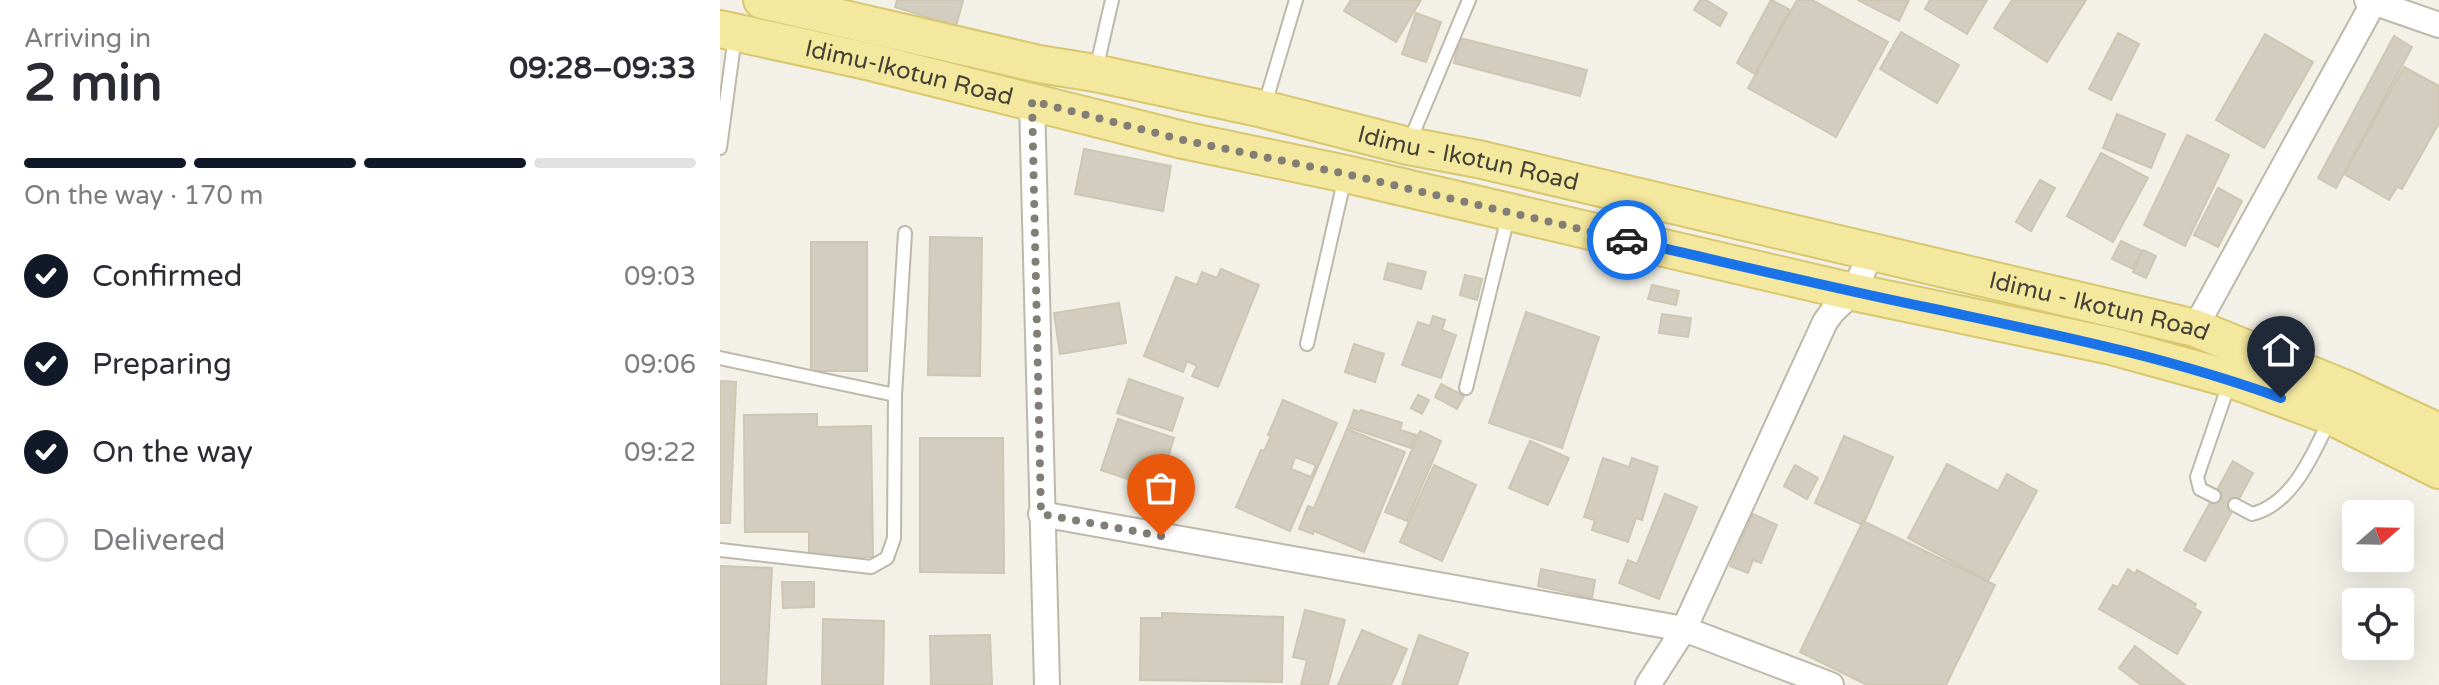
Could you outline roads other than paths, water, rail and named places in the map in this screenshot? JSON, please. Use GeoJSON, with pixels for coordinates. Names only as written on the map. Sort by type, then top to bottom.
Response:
{"type":"FeatureCollection","features":[{"type":"Feature","properties":{"kind":"main road","name":"Idimu - Ikotun Road"},"geometry":{"type":"LineString","coordinates":[[786,3],[1039,64],[1263,109],[1408,146],[1478,159],[2195,328],[2346,389],[2439,432]]}},
{"type":"Feature","properties":{"kind":"main road","name":"Idimu-Ikotun Road"},"geometry":{"type":"LineString","coordinates":[[728,31],[1032,101],[1183,140],[1346,174],[1853,292],[2111,346],[2231,379],[2331,416],[2439,470]]}},
{"type":"Feature","properties":{"kind":"street"},"geometry":{"type":"LineString","coordinates":[[2195,328],[2372,1],[2439,25]]}},
{"type":"Feature","properties":{"kind":"street"},"geometry":{"type":"LineString","coordinates":[[1032,101],[1047,685]]}},
{"type":"Feature","properties":{"kind":"street"},"geometry":{"type":"LineString","coordinates":[[1648,685],[1684,629],[1825,322],[1853,292],[1872,252]]}},
{"type":"Feature","properties":{"kind":"street"},"geometry":{"type":"LineString","coordinates":[[1041,514],[1684,629],[1831,685]]}},
{"type":"Feature","properties":{"kind":"lane"},"geometry":{"type":"LineString","coordinates":[[1095,73],[1112,0]]}},
{"type":"Feature","properties":{"kind":"lane"},"geometry":{"type":"LineString","coordinates":[[1263,109],[1296,0]]}},
{"type":"Feature","properties":{"kind":"lane"},"geometry":{"type":"LineString","coordinates":[[1408,146],[1469,0]]}},
{"type":"Feature","properties":{"kind":"lane"},"geometry":{"type":"LineString","coordinates":[[720,148],[728,31]]}},
{"type":"Feature","properties":{"kind":"lane"},"geometry":{"type":"LineString","coordinates":[[1307,344],[1346,174]]}},
{"type":"Feature","properties":{"kind":"lane"},"geometry":{"type":"LineString","coordinates":[[1466,388],[1509,214]]}},
{"type":"Feature","properties":{"kind":"lane"},"geometry":{"type":"LineString","coordinates":[[720,550],[871,567],[887,558],[894,538],[895,395],[905,233]]}},
{"type":"Feature","properties":{"kind":"lane"},"geometry":{"type":"LineString","coordinates":[[720,358],[895,395]]}},
{"type":"Feature","properties":{"kind":"lane"},"geometry":{"type":"LineString","coordinates":[[2214,496],[2200,489],[2197,477],[2231,379]]}},
{"type":"Feature","properties":{"kind":"lane"},"geometry":{"type":"LineString","coordinates":[[2235,505],[2252,514],[2272,507],[2306,464],[2331,416]]}}]}
